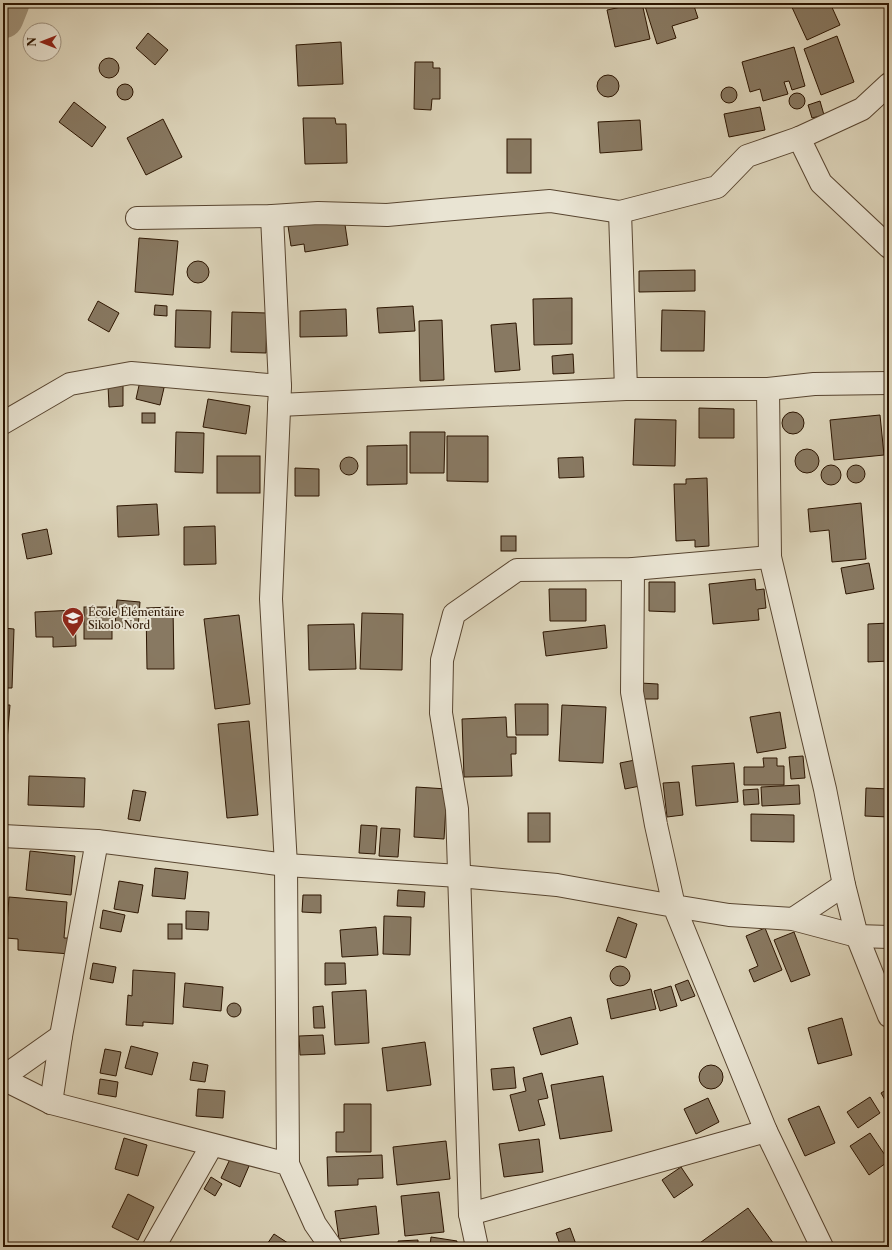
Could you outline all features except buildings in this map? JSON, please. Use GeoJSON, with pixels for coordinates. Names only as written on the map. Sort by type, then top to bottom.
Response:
{"type":"FeatureCollection","features":[{"type":"Feature","properties":{"kind":"street"},"geometry":{"type":"LineString","coordinates":[[137,218],[272,216],[318,213],[387,216],[550,201],[620,212],[717,187],[747,156],[798,138],[862,109],[889,84]]}},
{"type":"Feature","properties":{"kind":"street"},"geometry":{"type":"LineString","coordinates":[[798,138],[821,183],[889,247]]}},
{"type":"Feature","properties":{"kind":"street"},"geometry":{"type":"LineString","coordinates":[[620,212],[626,389]]}},
{"type":"Feature","properties":{"kind":"street"},"geometry":{"type":"LineString","coordinates":[[272,216],[280,395],[271,599],[286,865],[288,1164],[315,1224],[331,1247]]}},
{"type":"Feature","properties":{"kind":"street"},"geometry":{"type":"LineString","coordinates":[[3,423],[70,384],[131,373],[280,395],[626,389],[768,389],[814,384],[889,383]]}},
{"type":"Feature","properties":{"kind":"street"},"geometry":{"type":"LineString","coordinates":[[768,389],[770,557],[825,789],[844,885],[857,936],[889,1016]]}},
{"type":"Feature","properties":{"kind":"street"},"geometry":{"type":"LineString","coordinates":[[477,1247],[470,1214],[457,809],[441,713],[442,660],[454,614],[517,570],[634,569],[770,557]]}},
{"type":"Feature","properties":{"kind":"street"},"geometry":{"type":"LineString","coordinates":[[634,569],[632,692],[656,824],[674,906],[766,1131],[822,1247]]}},
{"type":"Feature","properties":{"kind":"street"},"geometry":{"type":"LineString","coordinates":[[3,836],[97,841],[286,865],[557,884],[729,915],[793,919],[857,936],[889,937]]}},
{"type":"Feature","properties":{"kind":"street"},"geometry":{"type":"LineString","coordinates":[[51,1103],[61,1036],[97,841]]}},
{"type":"Feature","properties":{"kind":"street"},"geometry":{"type":"LineString","coordinates":[[793,919],[844,885]]}},
{"type":"Feature","properties":{"kind":"street"},"geometry":{"type":"LineString","coordinates":[[61,1036],[3,1078],[51,1103],[288,1164]]}},
{"type":"Feature","properties":{"kind":"street"},"geometry":{"type":"LineString","coordinates":[[470,1214],[766,1131]]}},
{"type":"Feature","properties":{"kind":"street"},"geometry":{"type":"LineString","coordinates":[[154,1247],[212,1145]]}},
{"type":"Feature","properties":{"kind":"waterway"},"geometry":{"type":"LineString","coordinates":[[3,18],[9,3]]}},
{"type":"Feature","properties":{"kind":"place","name":"École Élémentaire Sikolo Nord"},"geometry":{"type":"Point","coordinates":[73,638]}}]}
